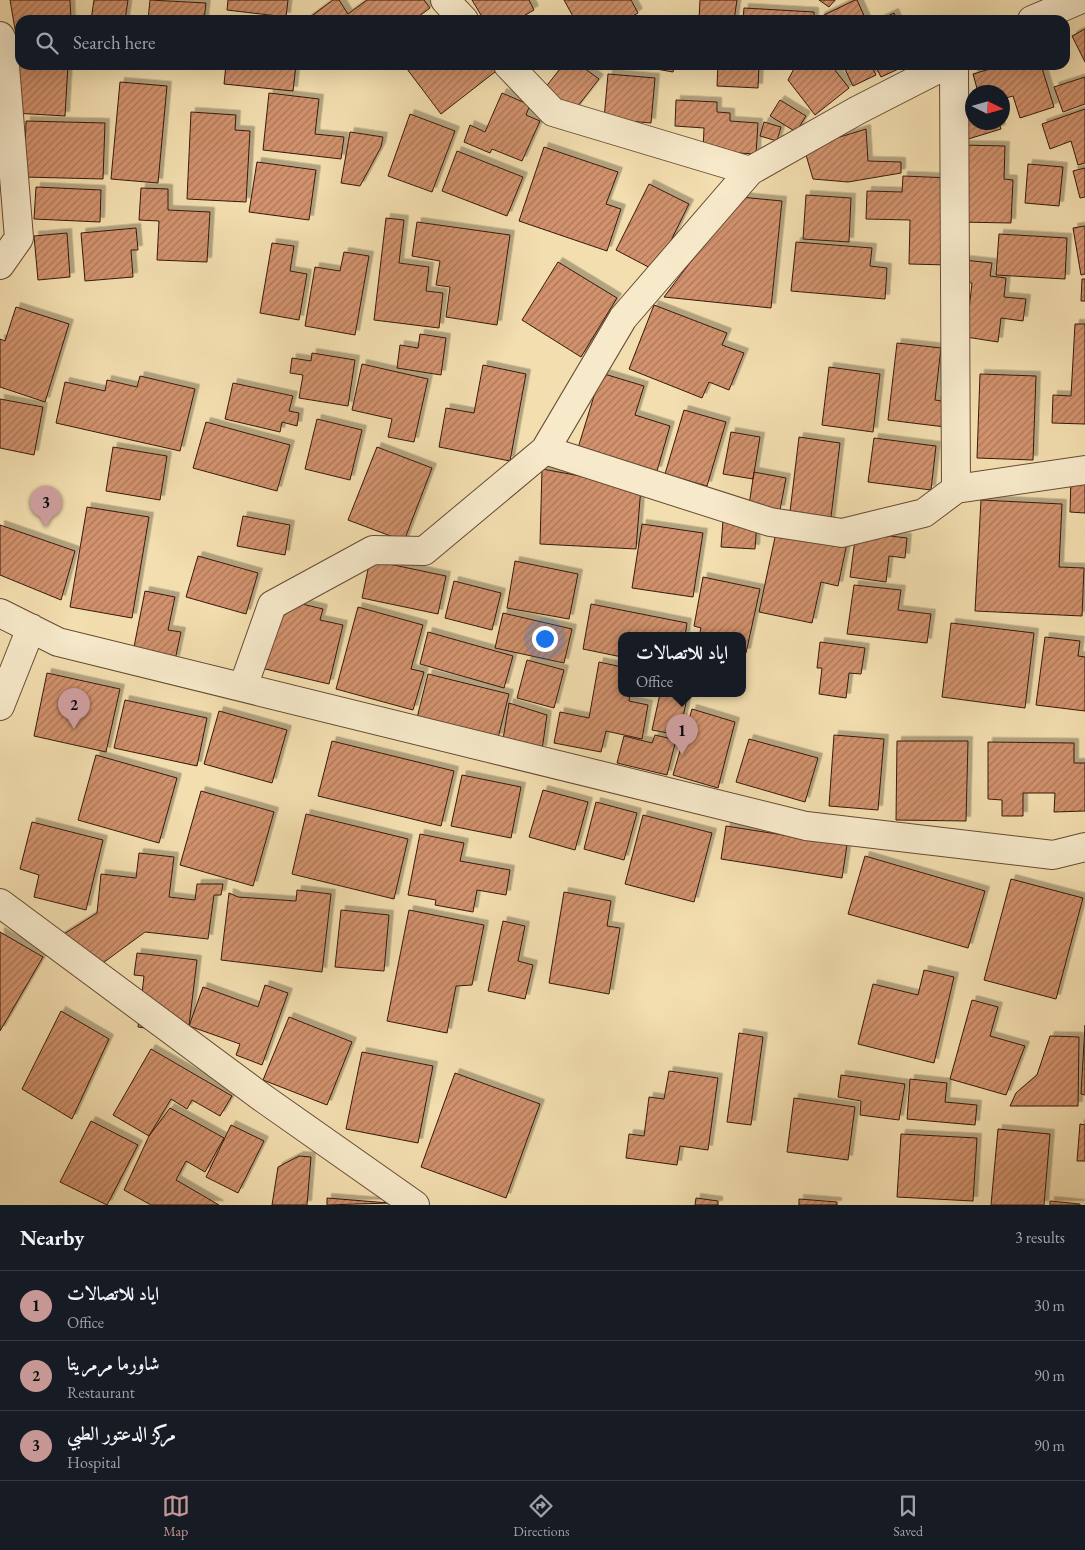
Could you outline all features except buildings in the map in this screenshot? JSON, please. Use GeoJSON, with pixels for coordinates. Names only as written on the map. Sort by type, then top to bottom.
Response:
{"type":"FeatureCollection","features":[{"type":"Feature","properties":{"kind":"street"},"geometry":{"type":"LineString","coordinates":[[445,0],[459,15]]}},
{"type":"Feature","properties":{"kind":"street"},"geometry":{"type":"LineString","coordinates":[[1044,15],[1079,0]]}},
{"type":"Feature","properties":{"kind":"street"},"geometry":{"type":"LineString","coordinates":[[0,36],[18,238],[0,264]]}},
{"type":"Feature","properties":{"kind":"street"},"geometry":{"type":"LineString","coordinates":[[513,70],[553,112],[750,171]]}},
{"type":"Feature","properties":{"kind":"street"},"geometry":{"type":"LineString","coordinates":[[243,688],[272,605],[373,550],[424,551],[545,450],[623,318],[750,171],[858,110],[936,70]]}},
{"type":"Feature","properties":{"kind":"street"},"geometry":{"type":"LineString","coordinates":[[954,70],[956,489]]}},
{"type":"Feature","properties":{"kind":"street"},"geometry":{"type":"LineString","coordinates":[[545,450],[770,522],[842,533],[924,513],[956,489],[1085,470]]}},
{"type":"Feature","properties":{"kind":"street"},"geometry":{"type":"LineString","coordinates":[[0,613],[58,642],[806,826],[1053,855],[1085,847]]}},
{"type":"Feature","properties":{"kind":"street"},"geometry":{"type":"LineString","coordinates":[[0,706],[31,628]]}},
{"type":"Feature","properties":{"kind":"street"},"geometry":{"type":"LineString","coordinates":[[0,903],[260,1096],[415,1205]]}},
{"type":"Feature","properties":{"kind":"place","name":"مركز الدعتور الطبي"},"geometry":{"type":"Point","coordinates":[46,527]}},
{"type":"Feature","properties":{"kind":"place","name":"شاورما مرمريتا"},"geometry":{"type":"Point","coordinates":[74,729]}},
{"type":"Feature","properties":{"kind":"place","name":"اياد للاتصالات"},"geometry":{"type":"Point","coordinates":[682,755]}}]}
